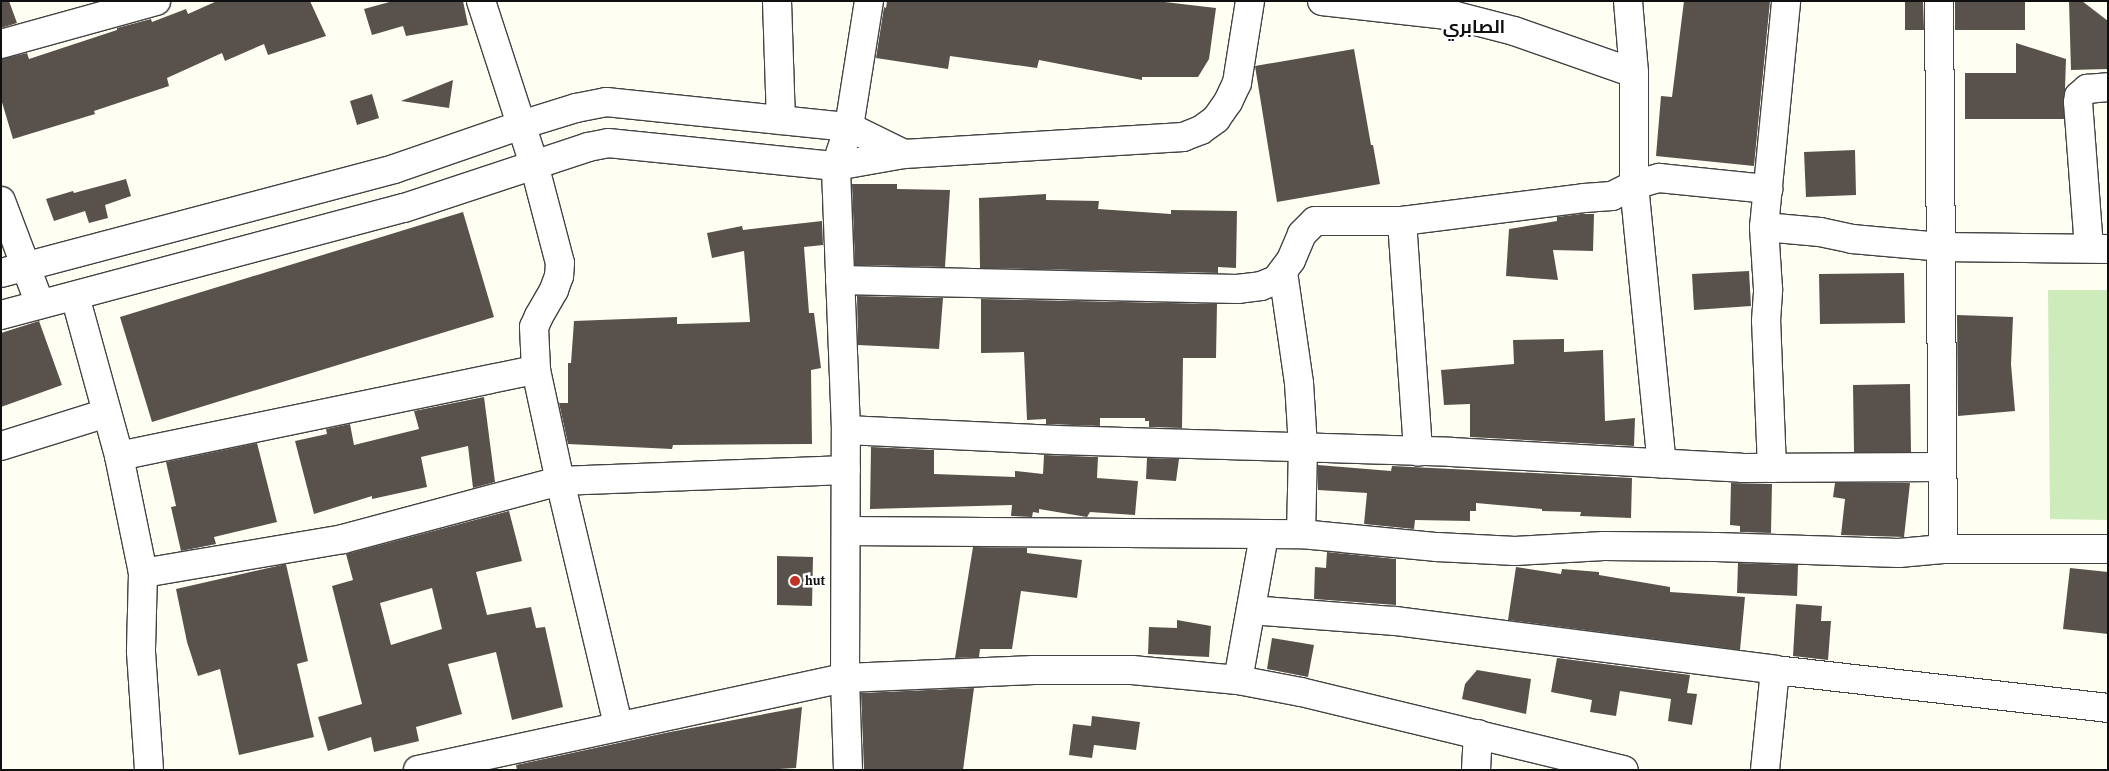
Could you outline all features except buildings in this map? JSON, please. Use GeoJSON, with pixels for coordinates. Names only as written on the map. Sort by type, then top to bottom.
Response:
{"type":"FeatureCollection","features":[{"type":"Feature","properties":{"kind":"street"},"geometry":{"type":"LineString","coordinates":[[1,44],[156,1]]}},
{"type":"Feature","properties":{"kind":"street"},"geometry":{"type":"LineString","coordinates":[[480,1],[534,164],[560,263],[559,276],[554,290],[534,328],[536,370],[560,481],[618,726]]}},
{"type":"Feature","properties":{"kind":"street"},"geometry":{"type":"LineString","coordinates":[[777,1],[781,120]]}},
{"type":"Feature","properties":{"kind":"street"},"geometry":{"type":"LineString","coordinates":[[848,770],[845,678],[846,430],[836,166],[849,127],[870,1]]}},
{"type":"Feature","properties":{"kind":"street"},"geometry":{"type":"LineString","coordinates":[[1,315],[404,208],[534,164],[608,142],[836,166],[904,154],[1183,136],[1201,130],[1216,119],[1228,102],[1237,83],[1250,1]]}},
{"type":"Feature","properties":{"kind":"street"},"geometry":{"type":"LineString","coordinates":[[1322,1],[1456,16],[1514,31],[1634,73]]}},
{"type":"Feature","properties":{"kind":"street"},"geometry":{"type":"LineString","coordinates":[[1628,1],[1634,73],[1634,185],[1662,464]]}},
{"type":"Feature","properties":{"kind":"street"},"geometry":{"type":"LineString","coordinates":[[1772,468],[1766,321],[1768,289],[1764,227],[1786,1]]}},
{"type":"Feature","properties":{"kind":"street"},"geometry":{"type":"LineString","coordinates":[[1939,1],[1942,549]]}},
{"type":"Feature","properties":{"kind":"street"},"geometry":{"type":"LineString","coordinates":[[1764,227],[1820,232],[1852,239],[1941,247],[2099,248],[2078,102],[2080,96],[2087,89],[2108,87]]}},
{"type":"Feature","properties":{"kind":"street"},"geometry":{"type":"LineString","coordinates":[[14,269],[394,169],[521,124],[576,108],[606,102],[849,127],[904,154]]}},
{"type":"Feature","properties":{"kind":"street"},"geometry":{"type":"LineString","coordinates":[[840,280],[1237,289],[1261,286],[1276,280],[1284,272],[1302,234],[1316,221],[1402,222],[1612,196],[1634,185],[1659,178],[1768,189]]}},
{"type":"Feature","properties":{"kind":"street"},"geometry":{"type":"LineString","coordinates":[[1,201],[14,269],[40,304]]}},
{"type":"Feature","properties":{"kind":"street"},"geometry":{"type":"LineString","coordinates":[[1402,222],[1418,451]]}},
{"type":"Feature","properties":{"kind":"street"},"geometry":{"type":"LineString","coordinates":[[1284,272],[1299,383],[1303,447],[1301,534]]}},
{"type":"Feature","properties":{"kind":"street"},"geometry":{"type":"LineString","coordinates":[[74,296],[119,456],[143,573],[140,652],[149,770]]}},
{"type":"Feature","properties":{"kind":"street"},"geometry":{"type":"LineString","coordinates":[[119,456],[536,370]]}},
{"type":"Feature","properties":{"kind":"street"},"geometry":{"type":"LineString","coordinates":[[1,446],[107,413]]}},
{"type":"Feature","properties":{"kind":"street"},"geometry":{"type":"LineString","coordinates":[[846,430],[1057,440],[1418,451],[1772,468],[1942,468]]}},
{"type":"Feature","properties":{"kind":"street"},"geometry":{"type":"LineString","coordinates":[[143,573],[343,540],[560,481],[846,470]]}},
{"type":"Feature","properties":{"kind":"street"},"geometry":{"type":"LineString","coordinates":[[846,531],[1301,534],[1437,547],[1515,551],[1604,546],[1716,547],[1899,554],[1942,549],[2108,549]]}},
{"type":"Feature","properties":{"kind":"street"},"geometry":{"type":"LineString","coordinates":[[1238,680],[1264,535]]}},
{"type":"Feature","properties":{"kind":"street"},"geometry":{"type":"LineString","coordinates":[[1251,610],[1395,621],[1775,670],[2108,708]]}},
{"type":"Feature","properties":{"kind":"street"},"geometry":{"type":"LineString","coordinates":[[418,770],[845,678],[1034,670],[1122,670],[1238,680],[1302,692],[1624,770]]}},
{"type":"Feature","properties":{"kind":"street"},"geometry":{"type":"LineString","coordinates":[[1766,770],[1775,670]]}},
{"type":"Feature","properties":{"kind":"street"},"geometry":{"type":"LineString","coordinates":[[1476,770],[1478,734]]}},
{"type":"Feature","properties":{"kind":"green space"},"geometry":{"type":"Polygon","coordinates":[[[2048,290],[2108,290],[2108,520],[2050,519],[2048,290]]]}},
{"type":"Feature","properties":{"kind":"place","name":"hut"},"geometry":{"type":"Point","coordinates":[795,581]}},
{"type":"Feature","properties":{"kind":"district","name":"الصابري"},"geometry":{"type":"Point","coordinates":[1474,27]}}]}
